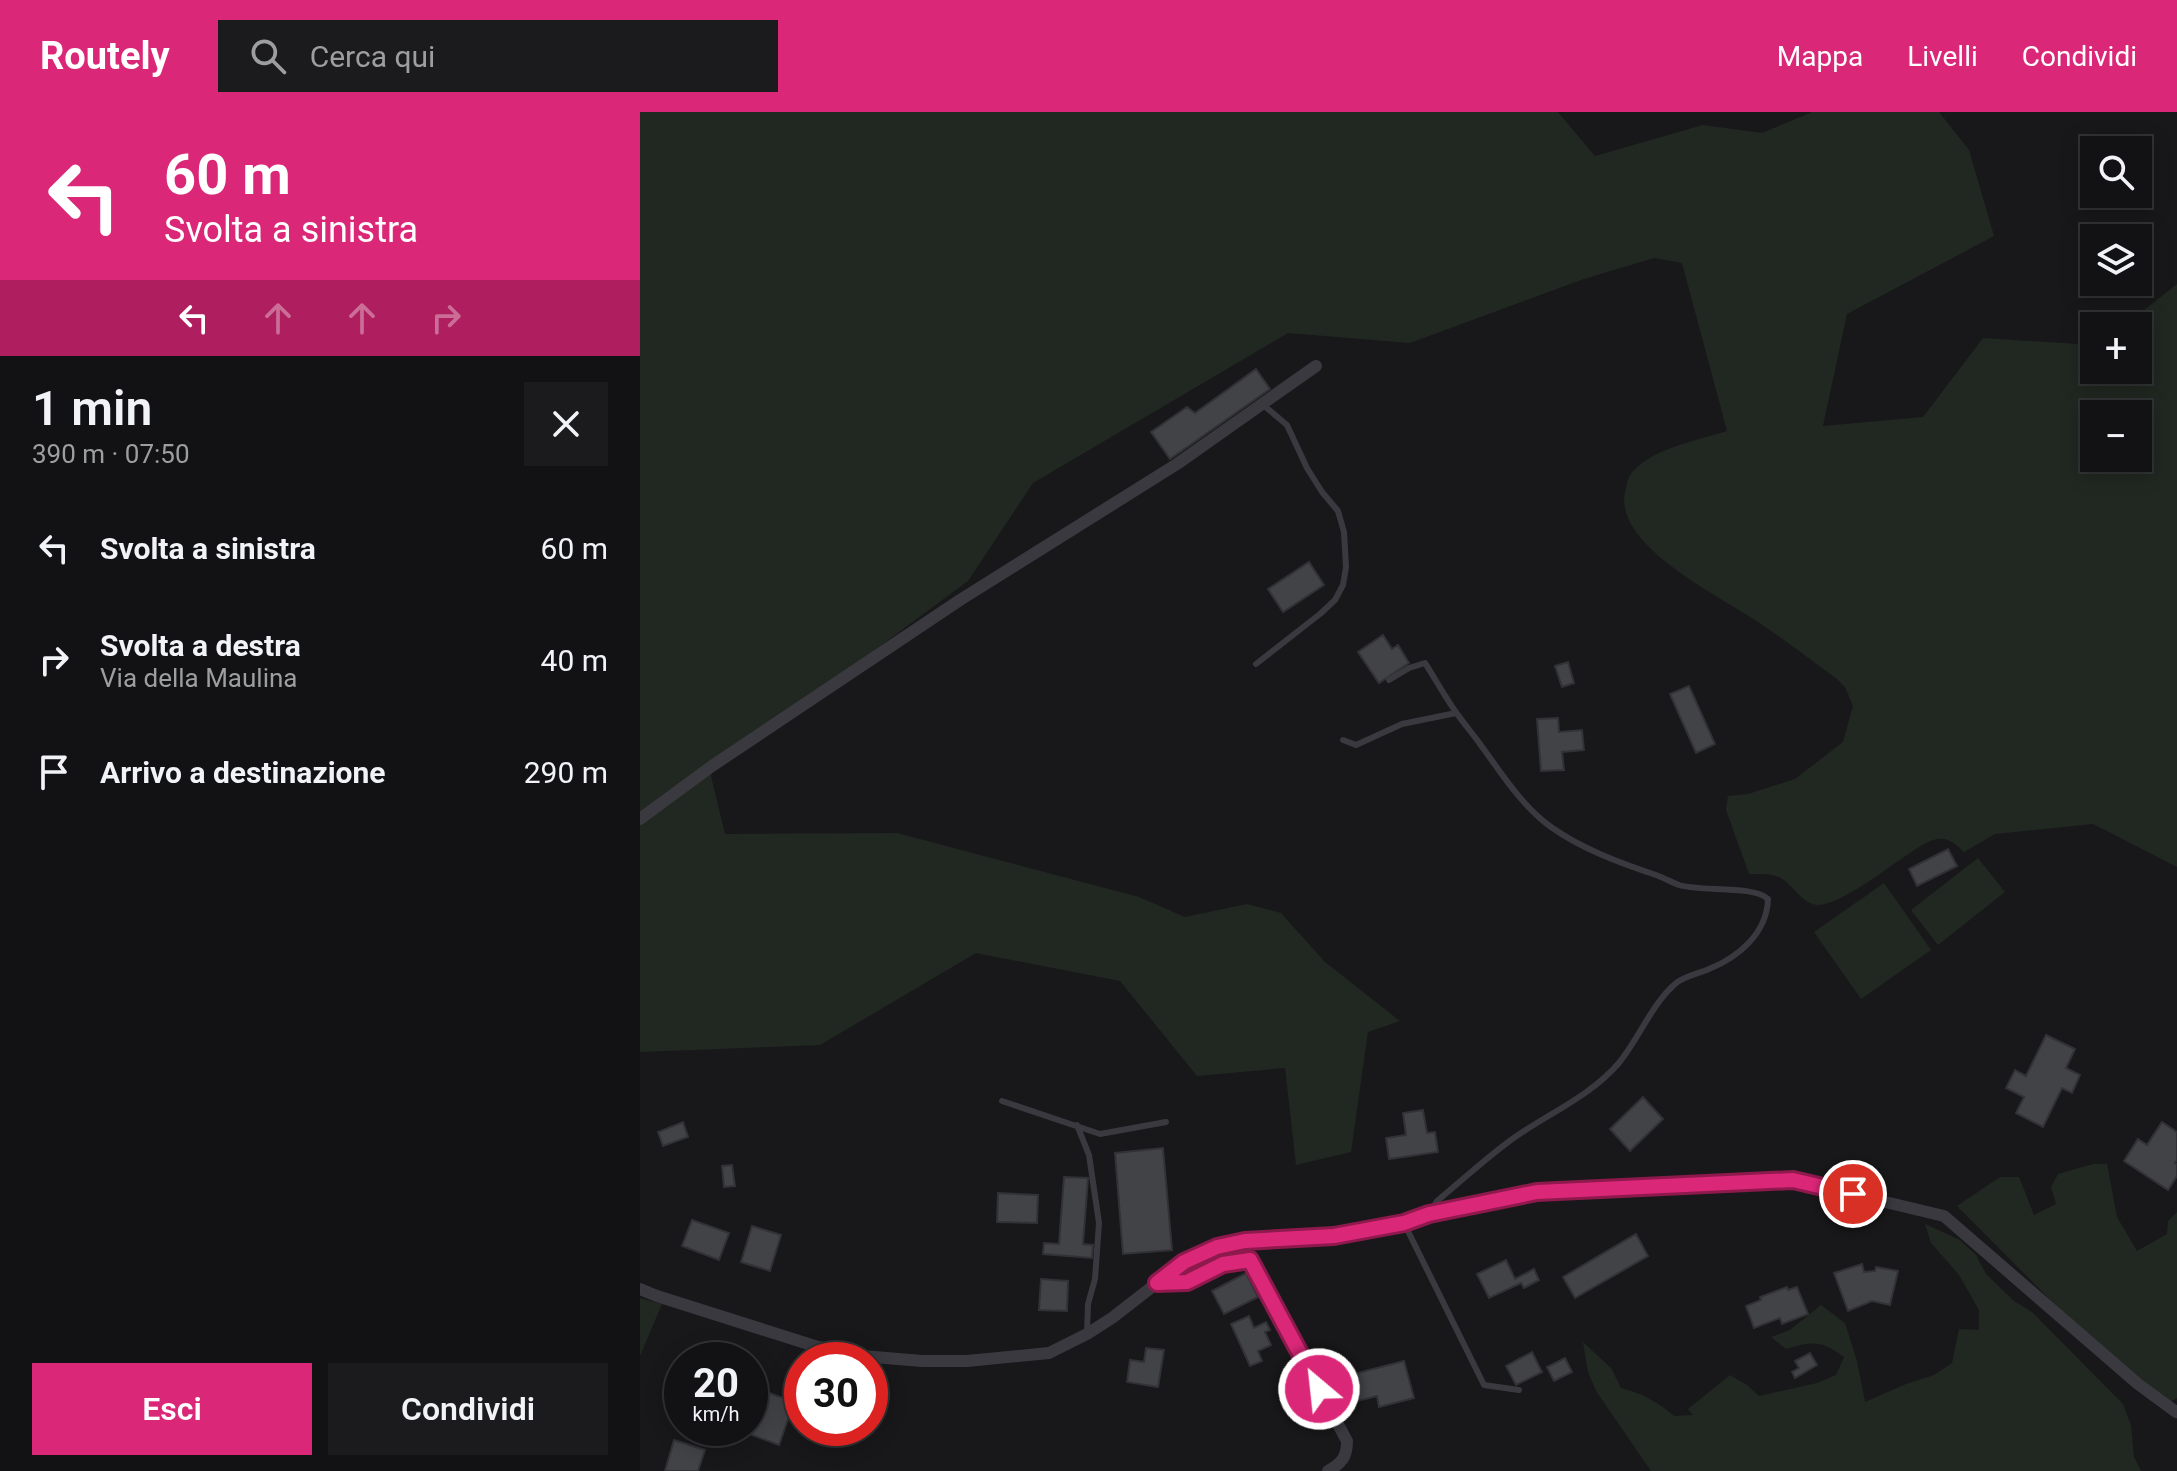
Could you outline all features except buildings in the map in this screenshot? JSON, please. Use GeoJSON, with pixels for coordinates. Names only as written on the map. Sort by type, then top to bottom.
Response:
{"type":"FeatureCollection","features":[{"type":"Feature","properties":{"kind":"street"},"geometry":{"type":"LineString","coordinates":[[640,819],[764,731],[960,600],[1177,464],[1316,366]]}},
{"type":"Feature","properties":{"kind":"street"},"geometry":{"type":"LineString","coordinates":[[640,1289],[818,1347],[862,1356],[967,1361],[1049,1353],[1112,1318],[1184,1262],[1217,1247],[1245,1241],[1334,1236],[1537,1192],[1793,1180],[1944,1216],[2138,1384],[2177,1411]]}},
{"type":"Feature","properties":{"kind":"street"},"geometry":{"type":"LineString","coordinates":[[1157,1283],[1187,1282],[1223,1264],[1250,1260],[1347,1441],[1347,1453],[1342,1463],[1328,1471]]}},
{"type":"Feature","properties":{"kind":"lane"},"geometry":{"type":"LineString","coordinates":[[1256,664],[1335,600],[1343,585],[1346,567],[1344,532],[1338,511],[1307,468],[1287,425],[1262,404]]}},
{"type":"Feature","properties":{"kind":"lane"},"geometry":{"type":"LineString","coordinates":[[1389,680],[1425,663],[1456,713],[1510,787],[1530,810],[1577,843],[1679,885],[1743,890],[1763,894],[1768,899],[1768,914],[1758,933],[1734,957],[1678,981],[1618,1064],[1579,1098],[1516,1136],[1437,1201],[1429,1214]]}},
{"type":"Feature","properties":{"kind":"lane"},"geometry":{"type":"LineString","coordinates":[[1343,740],[1356,745],[1402,724],[1456,713]]}},
{"type":"Feature","properties":{"kind":"lane"},"geometry":{"type":"LineString","coordinates":[[1002,1101],[1100,1134],[1166,1122]]}},
{"type":"Feature","properties":{"kind":"lane"},"geometry":{"type":"LineString","coordinates":[[1077,1125],[1089,1155],[1099,1223],[1087,1334]]}},
{"type":"Feature","properties":{"kind":"lane"},"geometry":{"type":"LineString","coordinates":[[1404,1223],[1484,1385],[1519,1390]]}},
{"type":"Feature","properties":{"kind":"shaded area"},"geometry":{"type":"Polygon","coordinates":[[[640,112],[1558,112],[1595,156],[1703,125],[1762,133],[1812,112],[1939,112],[1969,150],[1994,236],[1847,314],[1823,426],[1923,417],[1983,338],[2080,344],[2080,384],[2152,384],[2152,312],[2142,312],[2177,284],[2177,867],[2093,824],[1995,834],[1964,852],[1949,840],[1927,842],[1857,889],[1825,904],[1805,900],[1779,877],[1749,874],[1726,810],[1728,796],[1748,794],[1795,779],[1843,742],[1853,706],[1845,687],[1837,679],[1768,629],[1695,583],[1650,548],[1634,528],[1625,508],[1629,477],[1642,463],[1665,450],[1727,431],[1682,263],[1654,258],[1584,279],[1410,343],[1288,333],[1033,483],[968,581],[710,772],[725,834],[897,833],[1139,897],[1185,917],[1247,904],[1281,913],[1325,962],[1400,1021],[1368,1032],[1351,1152],[1296,1165],[1285,1068],[1197,1076],[1120,981],[976,953],[820,1045],[640,1052],[640,112]]]}},
{"type":"Feature","properties":{"kind":"shaded area"},"geometry":{"type":"Polygon","coordinates":[[[1978,858],[2005,892],[1938,945],[1911,910],[1978,858]]]}},
{"type":"Feature","properties":{"kind":"shaded area"},"geometry":{"type":"Polygon","coordinates":[[[1884,883],[1931,950],[1861,999],[1814,932],[1884,883]]]}},
{"type":"Feature","properties":{"kind":"shaded area"},"geometry":{"type":"Polygon","coordinates":[[[2093,1164],[2107,1164],[2117,1217],[2137,1251],[2167,1234],[2168,1221],[2177,1212],[2177,1398],[2170,1402],[2142,1392],[1957,1206],[2000,1177],[2019,1177],[2034,1215],[2056,1204],[2051,1187],[2058,1174],[2093,1164]]]}},
{"type":"Feature","properties":{"kind":"shaded area"},"geometry":{"type":"Polygon","coordinates":[[[1925,1224],[1960,1240],[1976,1255],[1986,1274],[2014,1301],[2032,1312],[2123,1404],[2131,1425],[2134,1457],[2141,1471],[1651,1471],[1596,1391],[1588,1372],[1583,1342],[1611,1368],[1621,1388],[1649,1399],[1674,1416],[1693,1415],[1688,1409],[1730,1375],[1759,1396],[1817,1383],[1836,1375],[1844,1357],[1829,1347],[1816,1344],[1786,1349],[1771,1337],[1790,1330],[1821,1305],[1845,1323],[1865,1402],[1934,1375],[1952,1363],[1959,1329],[1979,1330],[1979,1310],[1959,1275],[1931,1243],[1925,1224]]]}},
{"type":"Feature","properties":{"kind":"shaded area"},"geometry":{"type":"Polygon","coordinates":[[[640,1298],[662,1304],[640,1356],[640,1298]]]}},
{"type":"Feature","properties":{"kind":"route"},"geometry":{"type":"LineString","coordinates":[[1319,1389],[1250,1260],[1223,1264],[1187,1282],[1157,1283],[1184,1262],[1217,1247],[1245,1241],[1334,1236],[1537,1192],[1793,1180],[1853,1194]]}}]}
